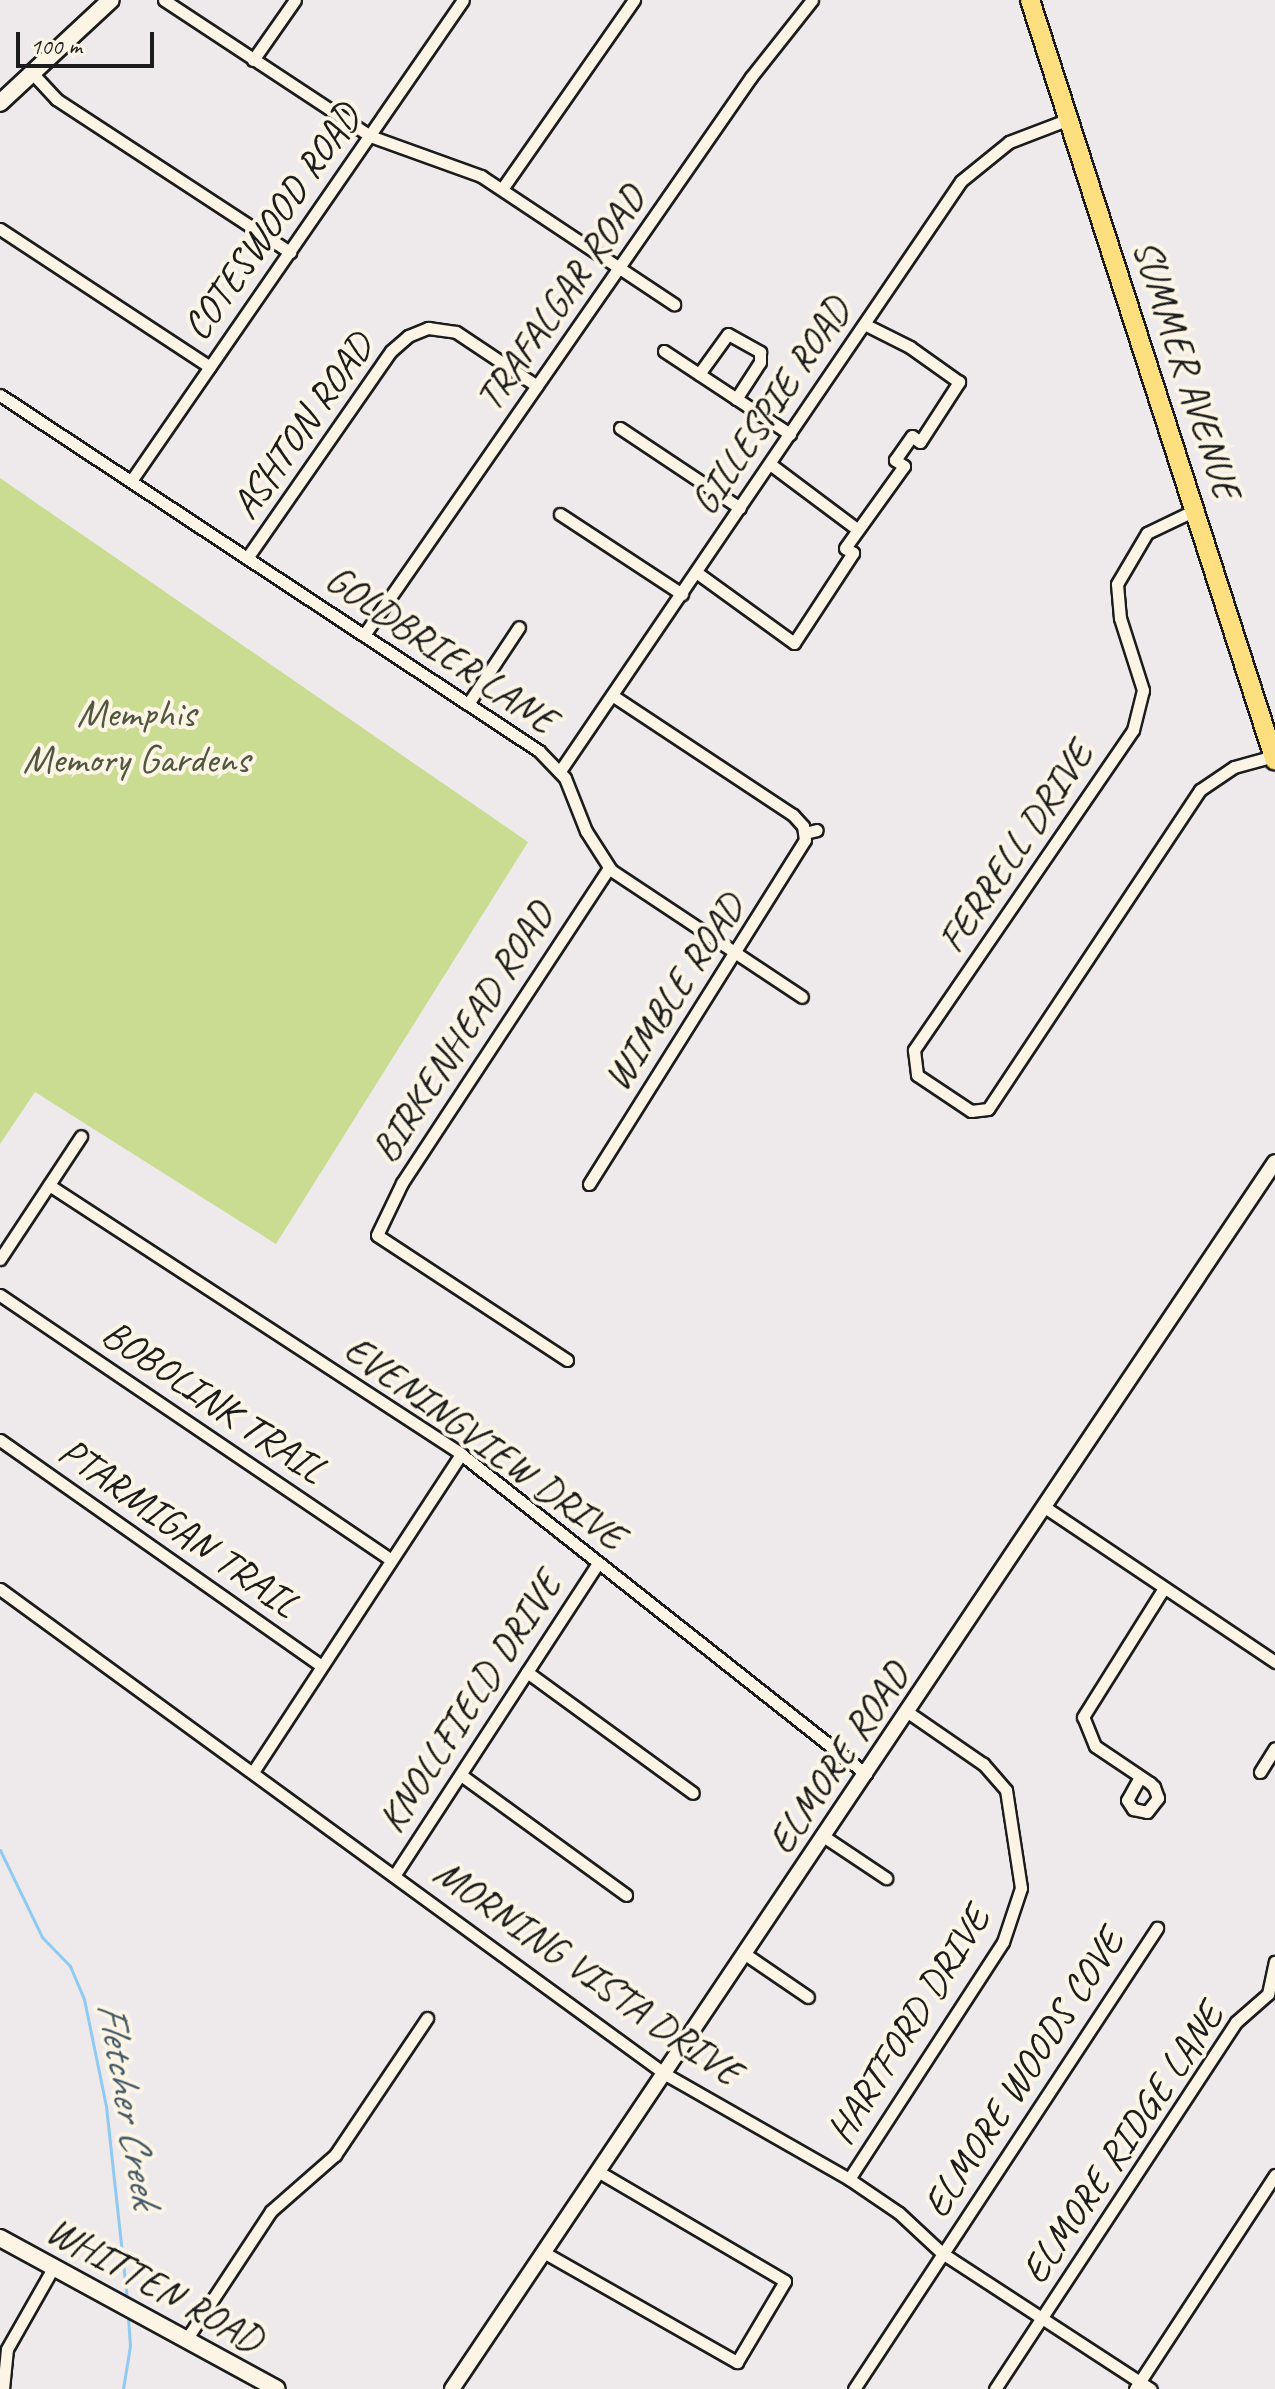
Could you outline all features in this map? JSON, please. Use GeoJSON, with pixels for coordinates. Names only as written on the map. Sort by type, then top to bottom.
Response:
{"type":"FeatureCollection","features":[{"type":"Feature","properties":{"kind":"main road"},"geometry":{"type":"LineString","coordinates":[[0,103],[34,75],[111,0]]}},
{"type":"Feature","properties":{"kind":"main road","name":"SUMMER AVENUE"},"geometry":{"type":"LineString","coordinates":[[1030,0],[1274,758]]}},
{"type":"Feature","properties":{"kind":"main road","name":"WHITTEN ROAD"},"geometry":{"type":"LineString","coordinates":[[0,2238],[277,2389]]}},
{"type":"Feature","properties":{"kind":"street"},"geometry":{"type":"LineString","coordinates":[[164,0],[370,136],[450,161],[502,189],[674,304]]}},
{"type":"Feature","properties":{"kind":"street"},"geometry":{"type":"LineString","coordinates":[[253,60],[295,0]]}},
{"type":"Feature","properties":{"kind":"street","name":"COTESWOOD ROAD"},"geometry":{"type":"LineString","coordinates":[[131,481],[463,0]]}},
{"type":"Feature","properties":{"kind":"street"},"geometry":{"type":"LineString","coordinates":[[502,189],[634,0]]}},
{"type":"Feature","properties":{"kind":"street","name":"TRAFALGAR ROAD"},"geometry":{"type":"LineString","coordinates":[[364,635],[809,1]]}},
{"type":"Feature","properties":{"kind":"street"},"geometry":{"type":"LineString","coordinates":[[34,75],[56,99],[290,252]]}},
{"type":"Feature","properties":{"kind":"street","name":"GILLESPIE ROAD"},"geometry":{"type":"LineString","coordinates":[[560,771],[974,168],[1009,142],[1069,119]]}},
{"type":"Feature","properties":{"kind":"street"},"geometry":{"type":"LineString","coordinates":[[0,229],[210,367]]}},
{"type":"Feature","properties":{"kind":"street"},"geometry":{"type":"LineString","coordinates":[[770,464],[861,532],[904,466],[895,460],[912,436],[920,442],[959,382],[910,347],[864,324]]}},
{"type":"Feature","properties":{"kind":"street","name":"ASHTON ROAD"},"geometry":{"type":"LineString","coordinates":[[247,558],[391,351],[408,336],[428,328],[456,332],[537,386]]}},
{"type":"Feature","properties":{"kind":"street"},"geometry":{"type":"LineString","coordinates":[[699,374],[728,334],[760,352],[760,362],[736,399]]}},
{"type":"Feature","properties":{"kind":"street"},"geometry":{"type":"LineString","coordinates":[[664,351],[790,434]]}},
{"type":"Feature","properties":{"kind":"street","name":"GOLDBRIER LANE"},"geometry":{"type":"LineString","coordinates":[[0,395],[468,704],[560,771],[586,831],[609,868],[802,997]]}},
{"type":"Feature","properties":{"kind":"street"},"geometry":{"type":"LineString","coordinates":[[620,428],[740,508]]}},
{"type":"Feature","properties":{"kind":"street","name":"FERRELL DRIVE"},"geometry":{"type":"LineString","coordinates":[[1195,510],[1147,533],[1117,584],[1120,618],[1143,690],[1133,730],[914,1050],[917,1075],[971,1111],[988,1109],[1200,790],[1234,767],[1274,758]]}},
{"type":"Feature","properties":{"kind":"street"},"geometry":{"type":"LineString","coordinates":[[560,514],[682,594]]}},
{"type":"Feature","properties":{"kind":"street"},"geometry":{"type":"LineString","coordinates":[[696,572],[791,641],[853,553],[845,548],[857,529]]}},
{"type":"Feature","properties":{"kind":"street"},"geometry":{"type":"LineString","coordinates":[[468,704],[519,627]]}},
{"type":"Feature","properties":{"kind":"street","name":"WIMBLE ROAD"},"geometry":{"type":"LineString","coordinates":[[589,1184],[801,852],[811,831],[793,815],[613,696]]}},
{"type":"Feature","properties":{"kind":"street","name":"BIRKENHEAD ROAD"},"geometry":{"type":"LineString","coordinates":[[567,1360],[377,1235],[402,1183],[609,868]]}},
{"type":"Feature","properties":{"kind":"street"},"geometry":{"type":"LineString","coordinates":[[0,1259],[81,1136]]}},
{"type":"Feature","properties":{"kind":"street","name":"ELMORE ROAD"},"geometry":{"type":"LineString","coordinates":[[452,2389],[601,2173],[1275,1162]]}},
{"type":"Feature","properties":{"kind":"street","name":"EVENINGVIEW DRIVE"},"geometry":{"type":"LineString","coordinates":[[49,1185],[461,1454],[866,1774]]}},
{"type":"Feature","properties":{"kind":"street","name":"BOBOLINK TRAIL"},"geometry":{"type":"LineString","coordinates":[[0,1295],[391,1560]]}},
{"type":"Feature","properties":{"kind":"street","name":"PTARMIGAN TRAIL"},"geometry":{"type":"LineString","coordinates":[[0,1440],[322,1666]]}},
{"type":"Feature","properties":{"kind":"street"},"geometry":{"type":"LineString","coordinates":[[253,1772],[461,1454]]}},
{"type":"Feature","properties":{"kind":"street"},"geometry":{"type":"LineString","coordinates":[[1046,1508],[1275,1662]]}},
{"type":"Feature","properties":{"kind":"street","name":"KNOLLFIELD DRIVE"},"geometry":{"type":"LineString","coordinates":[[394,1876],[598,1563]]}},
{"type":"Feature","properties":{"kind":"street"},"geometry":{"type":"LineString","coordinates":[[1140,1777],[1095,1746],[1083,1717],[1164,1588]]}},
{"type":"Feature","properties":{"kind":"street","name":"MORNING VISTA DRIVE"},"geometry":{"type":"LineString","coordinates":[[0,1589],[665,2074],[849,2179],[899,2213],[942,2253],[1137,2385],[1151,2389]]}},
{"type":"Feature","properties":{"kind":"street"},"geometry":{"type":"LineString","coordinates":[[527,1672],[693,1793]]}},
{"type":"Feature","properties":{"kind":"street","name":"HARTFORD DRIVE"},"geometry":{"type":"LineString","coordinates":[[849,2179],[1003,1942],[1021,1888],[1006,1790],[983,1764],[909,1713]]}},
{"type":"Feature","properties":{"kind":"street"},"geometry":{"type":"LineString","coordinates":[[1260,1772],[1275,1748]]}},
{"type":"Feature","properties":{"kind":"street"},"geometry":{"type":"LineString","coordinates":[[461,1775],[626,1895]]}},
{"type":"Feature","properties":{"kind":"street"},"geometry":{"type":"LineString","coordinates":[[823,1836],[886,1878]]}},
{"type":"Feature","properties":{"kind":"street","name":"ELMORE WOODS COVE"},"geometry":{"type":"LineString","coordinates":[[854,2389],[1157,1928]]}},
{"type":"Feature","properties":{"kind":"street"},"geometry":{"type":"LineString","coordinates":[[745,1954],[808,1997]]}},
{"type":"Feature","properties":{"kind":"street","name":"ELMORE RIDGE LANE"},"geometry":{"type":"LineString","coordinates":[[995,2389],[1236,2022],[1268,1994],[1275,1962]]}},
{"type":"Feature","properties":{"kind":"street"},"geometry":{"type":"LineString","coordinates":[[186,2340],[271,2211],[335,2155],[427,2018]]}},
{"type":"Feature","properties":{"kind":"street"},"geometry":{"type":"LineString","coordinates":[[545,2253],[737,2362],[785,2281],[601,2173]]}},
{"type":"Feature","properties":{"kind":"street"},"geometry":{"type":"LineString","coordinates":[[1137,2385],[1275,2175]]}},
{"type":"Feature","properties":{"kind":"street"},"geometry":{"type":"LineString","coordinates":[[3,2389],[7,2349],[53,2268]]}},
{"type":"Feature","properties":{"kind":"green space","name":"Memphis Memory Gardens"},"geometry":{"type":"Polygon","coordinates":[[[0,478],[528,842],[276,1244],[35,1092],[0,1144],[0,478]]]}},
{"type":"Feature","properties":{"kind":"waterway","name":"Fletcher Creek"},"geometry":{"type":"LineString","coordinates":[[0,1850],[42,1937],[70,1966],[84,1999],[106,2106],[127,2298]]}},
{"type":"Feature","properties":{"kind":"waterway","name":"Fletcher Creek"},"geometry":{"type":"LineString","coordinates":[[123,2389],[130,2346],[128,2314]]}}]}
